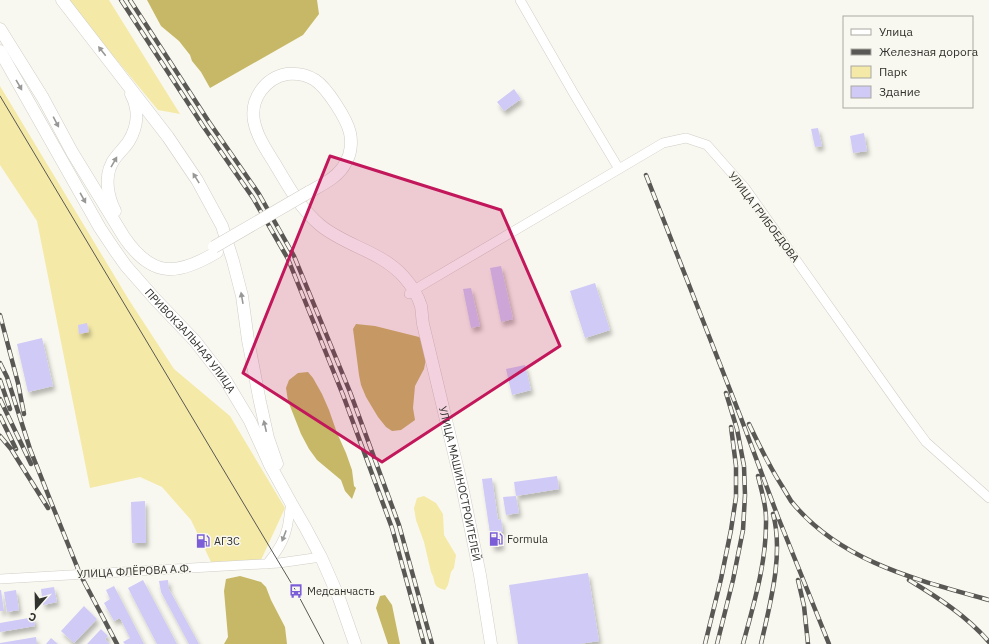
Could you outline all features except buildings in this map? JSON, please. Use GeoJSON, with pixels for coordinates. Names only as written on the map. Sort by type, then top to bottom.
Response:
{"type":"FeatureCollection","features":[{"type":"Feature","properties":{"kind":"main road"},"geometry":{"type":"LineString","coordinates":[[62,0],[168,137],[197,180],[222,226],[242,296],[248,340],[268,438],[305,527]]}},
{"type":"Feature","properties":{"kind":"main road"},"geometry":{"type":"LineString","coordinates":[[0,29],[43,98],[72,152],[131,248],[142,259],[153,265],[171,269],[190,266],[204,260],[215,250]]}},
{"type":"Feature","properties":{"kind":"main road","name":"ПРИВОКЗАЛЬНАЯ УЛИЦА"},"geometry":{"type":"LineString","coordinates":[[0,51],[114,250],[145,288],[195,341],[226,381],[250,421],[270,465],[321,557],[339,598],[355,644]]}},
{"type":"Feature","properties":{"kind":"main road","name":"УЛИЦА МАШИНОСТРОИТЕЛЕЙ"},"geometry":{"type":"LineString","coordinates":[[215,250],[311,195],[333,185],[343,177],[351,165],[356,153],[356,134],[354,126],[343,105],[330,86],[323,79],[308,71],[300,69],[283,69],[275,72],[261,80],[256,87],[248,106],[248,121],[258,146],[287,195],[299,212],[305,220],[318,231],[331,239],[382,265],[412,293],[424,324],[453,446],[480,575],[492,644]]}},
{"type":"Feature","properties":{"kind":"main road"},"geometry":{"type":"LineString","coordinates":[[119,73],[132,96],[136,107],[137,119],[134,131],[129,141],[112,163],[108,175],[111,202],[119,218],[136,244],[146,254],[160,262],[171,264],[184,262],[215,250]]}},
{"type":"Feature","properties":{"kind":"street"},"geometry":{"type":"LineString","coordinates":[[520,0],[619,169]]}},
{"type":"Feature","properties":{"kind":"street","name":"УЛИЦА ГРИБОЕДОВА"},"geometry":{"type":"LineString","coordinates":[[412,293],[663,143],[686,138],[706,145],[745,188],[926,442],[989,498]]}},
{"type":"Feature","properties":{"kind":"street"},"geometry":{"type":"LineString","coordinates":[[267,564],[275,556],[282,543],[287,529],[290,503]]}},
{"type":"Feature","properties":{"kind":"street","name":"УЛИЦА ФЛЁРОВА А.Ф."},"geometry":{"type":"LineString","coordinates":[[0,579],[267,564],[321,557]]}},
{"type":"Feature","properties":{"kind":"highlighted area"},"geometry":{"type":"Polygon","coordinates":[[[330,156],[501,210],[560,346],[382,462],[243,373],[330,156]]]}},
{"type":"Feature","properties":{"kind":"green space"},"geometry":{"type":"Polygon","coordinates":[[[67,0],[109,0],[180,114],[158,110],[67,0]]]}},
{"type":"Feature","properties":{"kind":"green space"},"geometry":{"type":"Polygon","coordinates":[[[0,86],[129,300],[174,369],[230,416],[285,508],[261,560],[211,562],[191,520],[162,487],[140,477],[90,488],[37,221],[0,165],[0,86]]]}},
{"type":"Feature","properties":{"kind":"green space"},"geometry":{"type":"Polygon","coordinates":[[[424,496],[436,503],[443,514],[444,535],[456,555],[454,568],[451,572],[448,585],[445,590],[435,584],[424,542],[416,520],[414,508],[417,498],[424,496]]]}},
{"type":"Feature","properties":{"kind":"shaded area"},"geometry":{"type":"Polygon","coordinates":[[[147,0],[317,0],[319,14],[303,35],[210,88],[201,72],[192,61],[190,55],[179,41],[161,26],[147,0]]]}},
{"type":"Feature","properties":{"kind":"shaded area"},"geometry":{"type":"Polygon","coordinates":[[[356,324],[375,326],[419,337],[424,342],[426,359],[424,369],[415,386],[413,408],[415,420],[401,430],[392,431],[386,427],[366,397],[359,375],[353,329],[356,324]]]}},
{"type":"Feature","properties":{"kind":"shaded area"},"geometry":{"type":"Polygon","coordinates":[[[308,372],[322,394],[352,470],[354,486],[356,488],[352,499],[345,491],[341,480],[317,460],[309,449],[301,434],[288,401],[286,388],[289,380],[298,373],[308,372]]]}},
{"type":"Feature","properties":{"kind":"shaded area"},"geometry":{"type":"Polygon","coordinates":[[[240,576],[261,582],[266,587],[285,627],[287,644],[224,644],[228,637],[224,591],[226,579],[240,576]]]}},
{"type":"Feature","properties":{"kind":"shaded area"},"geometry":{"type":"Polygon","coordinates":[[[385,595],[392,605],[400,644],[388,644],[376,608],[380,596],[385,595]]]}},
{"type":"Feature","properties":{"kind":"tram line"},"geometry":{"type":"LineString","coordinates":[[0,96],[296,591],[324,644]]}},
{"type":"Feature","properties":{"kind":"railway"},"geometry":{"type":"LineString","coordinates":[[121,0],[203,126],[253,198],[288,259],[343,395],[392,528],[424,644]]}},
{"type":"Feature","properties":{"kind":"railway"},"geometry":{"type":"LineString","coordinates":[[130,0],[209,122],[259,194],[294,256],[350,392],[399,525],[432,644]]}},
{"type":"Feature","properties":{"kind":"railway"},"geometry":{"type":"LineString","coordinates":[[646,175],[778,517],[829,644]]}},
{"type":"Feature","properties":{"kind":"railway"},"geometry":{"type":"LineString","coordinates":[[0,315],[18,383],[24,414]]}},
{"type":"Feature","properties":{"kind":"railway"},"geometry":{"type":"LineString","coordinates":[[0,363],[7,377],[30,449],[80,574],[117,644]]}},
{"type":"Feature","properties":{"kind":"railway"},"geometry":{"type":"LineString","coordinates":[[0,380],[10,409]]}},
{"type":"Feature","properties":{"kind":"railway"},"geometry":{"type":"LineString","coordinates":[[717,644],[733,580],[743,530],[745,495],[744,466],[737,429],[726,393]]}},
{"type":"Feature","properties":{"kind":"railway"},"geometry":{"type":"LineString","coordinates":[[0,399],[31,464]]}},
{"type":"Feature","properties":{"kind":"railway"},"geometry":{"type":"LineString","coordinates":[[0,416],[16,449]]}},
{"type":"Feature","properties":{"kind":"railway"},"geometry":{"type":"LineString","coordinates":[[749,424],[768,463],[791,501],[811,522],[833,539],[856,554],[882,566],[935,585],[989,600]]}},
{"type":"Feature","properties":{"kind":"railway"},"geometry":{"type":"LineString","coordinates":[[705,644],[721,579],[736,497],[736,466],[731,427]]}},
{"type":"Feature","properties":{"kind":"railway"},"geometry":{"type":"LineString","coordinates":[[0,436],[11,449],[48,508]]}},
{"type":"Feature","properties":{"kind":"railway"},"geometry":{"type":"LineString","coordinates":[[743,644],[759,582],[766,534],[766,513],[758,476]]}},
{"type":"Feature","properties":{"kind":"railway"},"geometry":{"type":"LineString","coordinates":[[761,644],[772,596],[776,562],[776,529],[773,514]]}},
{"type":"Feature","properties":{"kind":"railway"},"geometry":{"type":"LineString","coordinates":[[798,580],[804,606],[808,644]]}},
{"type":"Feature","properties":{"kind":"railway"},"geometry":{"type":"LineString","coordinates":[[909,580],[941,600],[961,615],[989,642]]}},
{"type":"Feature","properties":{"kind":"place","name":"Formula"},"geometry":{"type":"Point","coordinates":[496,539]}},
{"type":"Feature","properties":{"kind":"place","name":"АГЗС"},"geometry":{"type":"Point","coordinates":[203,541]}},
{"type":"Feature","properties":{"kind":"place","name":"Медсанчасть"},"geometry":{"type":"Point","coordinates":[296,591]}}]}
